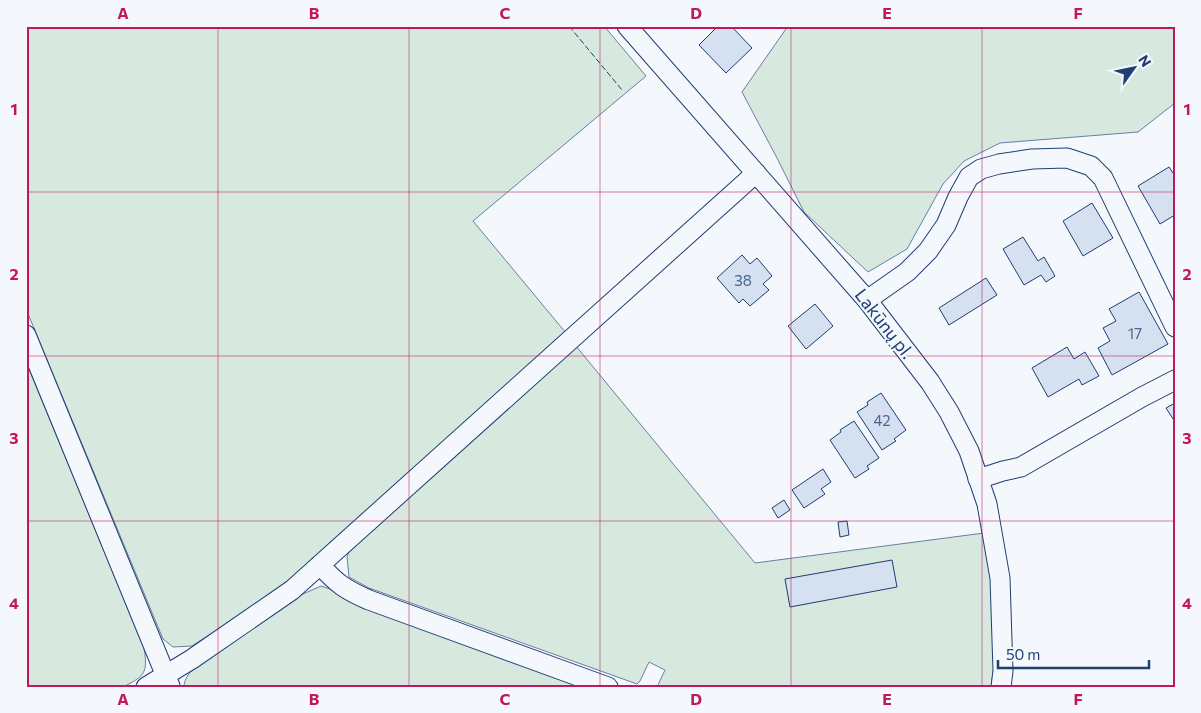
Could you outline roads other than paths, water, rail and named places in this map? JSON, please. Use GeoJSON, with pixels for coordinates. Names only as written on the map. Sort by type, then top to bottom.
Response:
{"type":"FeatureCollection","features":[{"type":"Feature","properties":{"kind":"street","name":"Lakūnų pl."},"geometry":{"type":"LineString","coordinates":[[627,26],[867,300],[930,382],[949,412],[969,451],[987,504],[1000,578],[1003,671],[1000,687]]}},
{"type":"Feature","properties":{"kind":"street"},"geometry":{"type":"LineString","coordinates":[[867,300],[907,272],[928,251],[946,226],[969,177],[981,169],[999,164],[1032,159],[1068,158],[1091,166],[1103,178],[1175,327]]}},
{"type":"Feature","properties":{"kind":"street"},"geometry":{"type":"LineString","coordinates":[[146,687],[168,681],[292,590],[756,173]]}},
{"type":"Feature","properties":{"kind":"street"},"geometry":{"type":"LineString","coordinates":[[26,335],[168,681]]}},
{"type":"Feature","properties":{"kind":"street"},"geometry":{"type":"LineString","coordinates":[[978,478],[1021,467],[1175,380]]}},
{"type":"Feature","properties":{"kind":"street"},"geometry":{"type":"LineString","coordinates":[[320,566],[349,591],[369,600],[608,687]]}}]}
